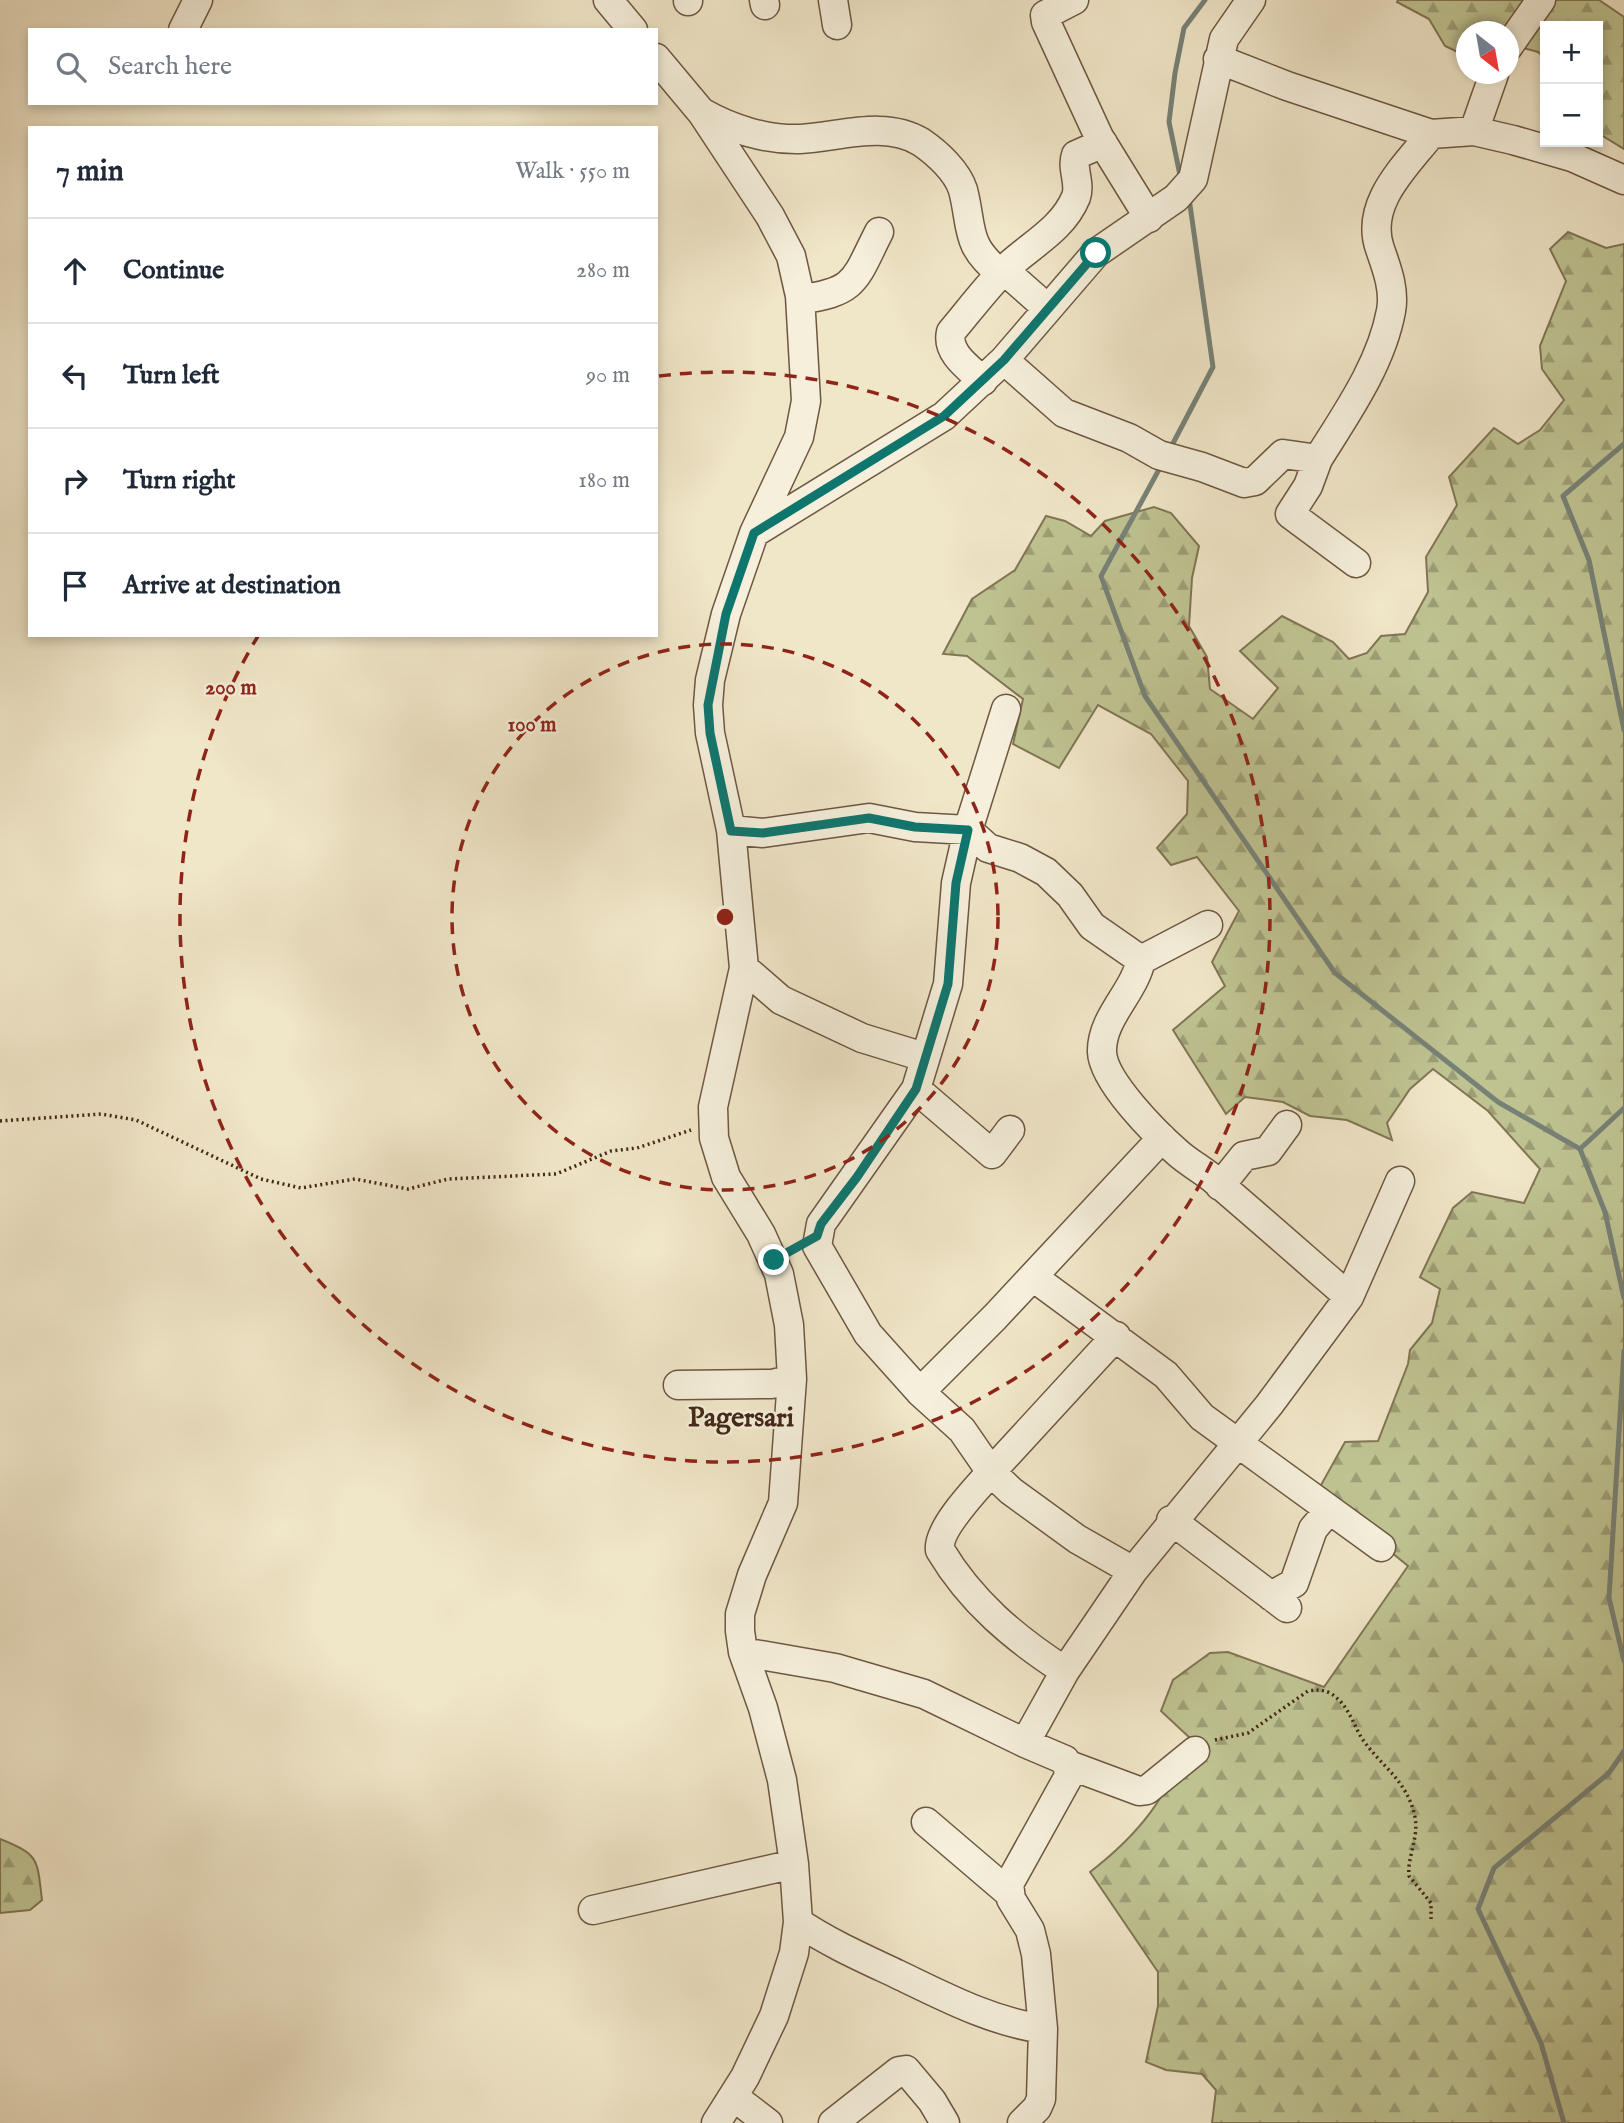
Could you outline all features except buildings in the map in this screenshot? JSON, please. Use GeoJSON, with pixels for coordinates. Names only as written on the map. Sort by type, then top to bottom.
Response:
{"type":"FeatureCollection","features":[{"type":"Feature","properties":{"kind":"street"},"geometry":{"type":"LineString","coordinates":[[184,28],[198,0]]}},
{"type":"Feature","properties":{"kind":"street"},"geometry":{"type":"LineString","coordinates":[[608,0],[631,28]]}},
{"type":"Feature","properties":{"kind":"street"},"geometry":{"type":"LineString","coordinates":[[1074,0],[1050,11],[1045,15],[1046,22],[1103,143],[1149,218]]}},
{"type":"Feature","properties":{"kind":"street"},"geometry":{"type":"LineString","coordinates":[[754,533],[924,430],[1004,360],[1096,253],[1166,207],[1187,184],[1218,59],[1230,27],[1251,0]]}},
{"type":"Feature","properties":{"kind":"street"},"geometry":{"type":"LineString","coordinates":[[1519,31],[1541,0]]}},
{"type":"Feature","properties":{"kind":"street"},"geometry":{"type":"LineString","coordinates":[[1218,59],[1287,86],[1432,134],[1474,131],[1572,157],[1624,180]]}},
{"type":"Feature","properties":{"kind":"street"},"geometry":{"type":"LineString","coordinates":[[658,60],[702,113],[782,236],[796,271],[800,296],[806,401],[804,421],[754,533],[726,614],[708,705],[710,733],[731,831],[744,968],[733,1026],[717,1086],[713,1122],[718,1156],[726,1177],[774,1260],[786,1299],[792,1380],[783,1503],[743,1604],[740,1631],[743,1652],[763,1708],[782,1780],[794,1864],[798,1922],[784,1991],[734,2097],[716,2123]]}},
{"type":"Feature","properties":{"kind":"street"},"geometry":{"type":"LineString","coordinates":[[1474,131],[1490,84]]}},
{"type":"Feature","properties":{"kind":"street"},"geometry":{"type":"LineString","coordinates":[[702,113],[730,129],[797,139],[865,131],[896,133],[918,141],[934,152],[958,178],[973,243],[988,263],[1047,308]]}},
{"type":"Feature","properties":{"kind":"street"},"geometry":{"type":"LineString","coordinates":[[1356,563],[1290,514],[1308,486],[1318,459],[1361,388],[1391,312],[1393,293],[1378,244],[1375,219],[1382,200],[1432,134]]}},
{"type":"Feature","properties":{"kind":"street"},"geometry":{"type":"LineString","coordinates":[[983,381],[954,352],[949,339],[951,332],[1002,272],[1063,219],[1075,198],[1079,184],[1074,160],[1076,155],[1103,143]]}},
{"type":"Feature","properties":{"kind":"street"},"geometry":{"type":"LineString","coordinates":[[800,296],[802,299],[834,295],[849,285],[879,232]]}},
{"type":"Feature","properties":{"kind":"street"},"geometry":{"type":"LineString","coordinates":[[1004,360],[1064,413],[1129,438],[1168,458],[1244,483],[1262,476],[1274,460],[1283,454],[1318,459]]}},
{"type":"Feature","properties":{"kind":"street"},"geometry":{"type":"LineString","coordinates":[[1006,709],[968,830],[956,883],[948,984],[916,1089],[857,1177],[821,1224],[817,1236],[824,1260],[869,1334],[920,1392],[962,1430],[991,1472],[1011,1491],[1077,1539],[1133,1571]]}},
{"type":"Feature","properties":{"kind":"street"},"geometry":{"type":"LineString","coordinates":[[731,831],[763,833],[869,818],[915,827],[968,830],[988,848],[1020,858],[1046,872],[1070,895],[1092,926],[1142,960]]}},
{"type":"Feature","properties":{"kind":"street"},"geometry":{"type":"LineString","coordinates":[[1208,925],[1142,960],[1123,1001],[1107,1026],[1102,1051],[1109,1073],[1162,1138],[1349,1297]]}},
{"type":"Feature","properties":{"kind":"street"},"geometry":{"type":"LineString","coordinates":[[744,968],[781,1000],[862,1038],[924,1057]]}},
{"type":"Feature","properties":{"kind":"street"},"geometry":{"type":"LineString","coordinates":[[916,1089],[992,1154],[1010,1130]]}},
{"type":"Feature","properties":{"kind":"street"},"geometry":{"type":"LineString","coordinates":[[1220,1186],[1244,1156],[1268,1150],[1287,1125]]}},
{"type":"Feature","properties":{"kind":"street"},"geometry":{"type":"LineString","coordinates":[[920,1392],[1033,1277],[1162,1138]]}},
{"type":"Feature","properties":{"kind":"street"},"geometry":{"type":"LineString","coordinates":[[1025,1743],[1065,1671],[1133,1571],[1171,1521],[1238,1444],[1349,1297],[1400,1181]]}},
{"type":"Feature","properties":{"kind":"street"},"geometry":{"type":"LineString","coordinates":[[774,1260],[817,1236]]}},
{"type":"Feature","properties":{"kind":"street"},"geometry":{"type":"LineString","coordinates":[[1033,1277],[1116,1336],[1166,1376],[1202,1417],[1381,1546]]}},
{"type":"Feature","properties":{"kind":"street"},"geometry":{"type":"LineString","coordinates":[[1065,1671],[1023,1644],[993,1618],[940,1550],[939,1543],[945,1531],[991,1472],[1116,1336]]}},
{"type":"Feature","properties":{"kind":"street"},"geometry":{"type":"LineString","coordinates":[[678,1385],[772,1384],[792,1380]]}},
{"type":"Feature","properties":{"kind":"street"},"geometry":{"type":"LineString","coordinates":[[1171,1521],[1279,1602],[1294,1583],[1313,1529],[1329,1510]]}},
{"type":"Feature","properties":{"kind":"street"},"geometry":{"type":"LineString","coordinates":[[743,1652],[835,1668],[924,1694],[1058,1756],[1069,1765],[1139,1791],[1155,1785],[1195,1751]]}},
{"type":"Feature","properties":{"kind":"street"},"geometry":{"type":"LineString","coordinates":[[1008,1892],[1020,1859],[1067,1780],[1069,1765]]}},
{"type":"Feature","properties":{"kind":"street"},"geometry":{"type":"LineString","coordinates":[[926,1822],[1008,1892],[1034,1940],[1043,2029],[1043,2077],[1037,2118]]}},
{"type":"Feature","properties":{"kind":"street"},"geometry":{"type":"LineString","coordinates":[[593,1910],[794,1864]]}},
{"type":"Feature","properties":{"kind":"street"},"geometry":{"type":"LineString","coordinates":[[798,1922],[829,1943],[973,2011],[1011,2024],[1043,2029]]}},
{"type":"Feature","properties":{"kind":"street"},"geometry":{"type":"LineString","coordinates":[[833,2123],[899,2071],[906,2070],[932,2101],[945,2123]]}},
{"type":"Feature","properties":{"kind":"street"},"geometry":{"type":"LineString","coordinates":[[734,2097],[768,2123]]}},
{"type":"Feature","properties":{"kind":"path"},"geometry":{"type":"LineString","coordinates":[[0,1121],[101,1114],[136,1121],[261,1179],[301,1188],[355,1179],[408,1189],[448,1179],[556,1174],[611,1151],[637,1148],[713,1122]]}},
{"type":"Feature","properties":{"kind":"path"},"geometry":{"type":"LineString","coordinates":[[1195,1751],[1214,1740],[1248,1733],[1308,1691],[1330,1693],[1342,1704],[1361,1737],[1397,1775],[1406,1792],[1417,1830],[1409,1876],[1431,1903],[1431,1919]]}},
{"type":"Feature","properties":{"kind":"green space"},"geometry":{"type":"Polygon","coordinates":[[[1599,0],[1624,17],[1624,149],[1603,136],[1603,21],[1540,21],[1540,54],[1519,47],[1519,21],[1456,21],[1456,51],[1445,46],[1429,19],[1397,2],[1599,0]]]}},
{"type":"Feature","properties":{"kind":"green space"},"geometry":{"type":"Polygon","coordinates":[[[1568,232],[1606,248],[1624,244],[1624,2123],[1212,2123],[1216,2090],[1202,2074],[1166,2070],[1146,2062],[1158,2006],[1158,1972],[1090,1872],[1124,1843],[1150,1813],[1172,1779],[1191,1739],[1161,1711],[1173,1680],[1210,1653],[1228,1652],[1324,1687],[1408,1566],[1327,1500],[1321,1485],[1345,1442],[1378,1441],[1408,1364],[1410,1350],[1432,1323],[1440,1289],[1420,1277],[1453,1208],[1472,1192],[1524,1203],[1540,1169],[1488,1111],[1433,1069],[1410,1089],[1387,1123],[1392,1140],[1347,1120],[1310,1116],[1283,1102],[1245,1097],[1226,1114],[1173,1030],[1225,986],[1212,962],[1239,911],[1197,857],[1171,865],[1157,848],[1187,814],[1188,781],[1151,734],[1098,705],[1059,768],[1013,744],[1023,699],[967,656],[943,654],[972,599],[1015,570],[1046,516],[1065,521],[1091,536],[1105,521],[1154,507],[1171,513],[1199,546],[1192,578],[1189,626],[1207,657],[1210,689],[1253,719],[1278,688],[1240,651],[1282,616],[1333,642],[1349,659],[1367,653],[1381,636],[1405,634],[1428,592],[1426,557],[1457,505],[1449,477],[1494,428],[1518,444],[1540,430],[1564,400],[1542,369],[1540,346],[1566,281],[1550,249],[1568,232]]]}},
{"type":"Feature","properties":{"kind":"green space"},"geometry":{"type":"Polygon","coordinates":[[[0,1839],[30,1855],[37,1867],[42,1900],[30,1910],[0,1913],[0,1839]]]}},
{"type":"Feature","properties":{"kind":"waterway"},"geometry":{"type":"LineString","coordinates":[[1181,180],[1169,122],[1175,73],[1184,28],[1205,0]]}},
{"type":"Feature","properties":{"kind":"waterway"},"geometry":{"type":"LineString","coordinates":[[1170,449],[1213,367],[1189,198]]}},
{"type":"Feature","properties":{"kind":"waterway"},"geometry":{"type":"LineString","coordinates":[[1624,444],[1563,496],[1589,560],[1624,730]]}},
{"type":"Feature","properties":{"kind":"waterway"},"geometry":{"type":"LineString","coordinates":[[1162,464],[1101,576],[1145,696],[1335,973],[1498,1102],[1580,1149],[1605,1212],[1624,1298]]}},
{"type":"Feature","properties":{"kind":"waterway"},"geometry":{"type":"LineString","coordinates":[[1580,1149],[1624,1108]]}},
{"type":"Feature","properties":{"kind":"waterway"},"geometry":{"type":"LineString","coordinates":[[1624,1351],[1609,1598],[1624,1661]]}},
{"type":"Feature","properties":{"kind":"waterway"},"geometry":{"type":"LineString","coordinates":[[1564,2123],[1541,2043],[1478,1909],[1494,1868],[1609,1773],[1624,1751]]}},
{"type":"Feature","properties":{"kind":"district","name":"Pagersari"},"geometry":{"type":"Point","coordinates":[741,1416]}},
{"type":"Feature","properties":{"kind":"route"},"geometry":{"type":"LineString","coordinates":[[774,1260],[817,1236],[821,1224],[857,1177],[916,1089],[948,984],[956,883],[968,830],[915,827],[888,820],[851,818],[763,833],[731,831],[710,733],[708,705],[710,680],[726,614],[754,533],[944,416],[1004,360],[1096,253]]}}]}
